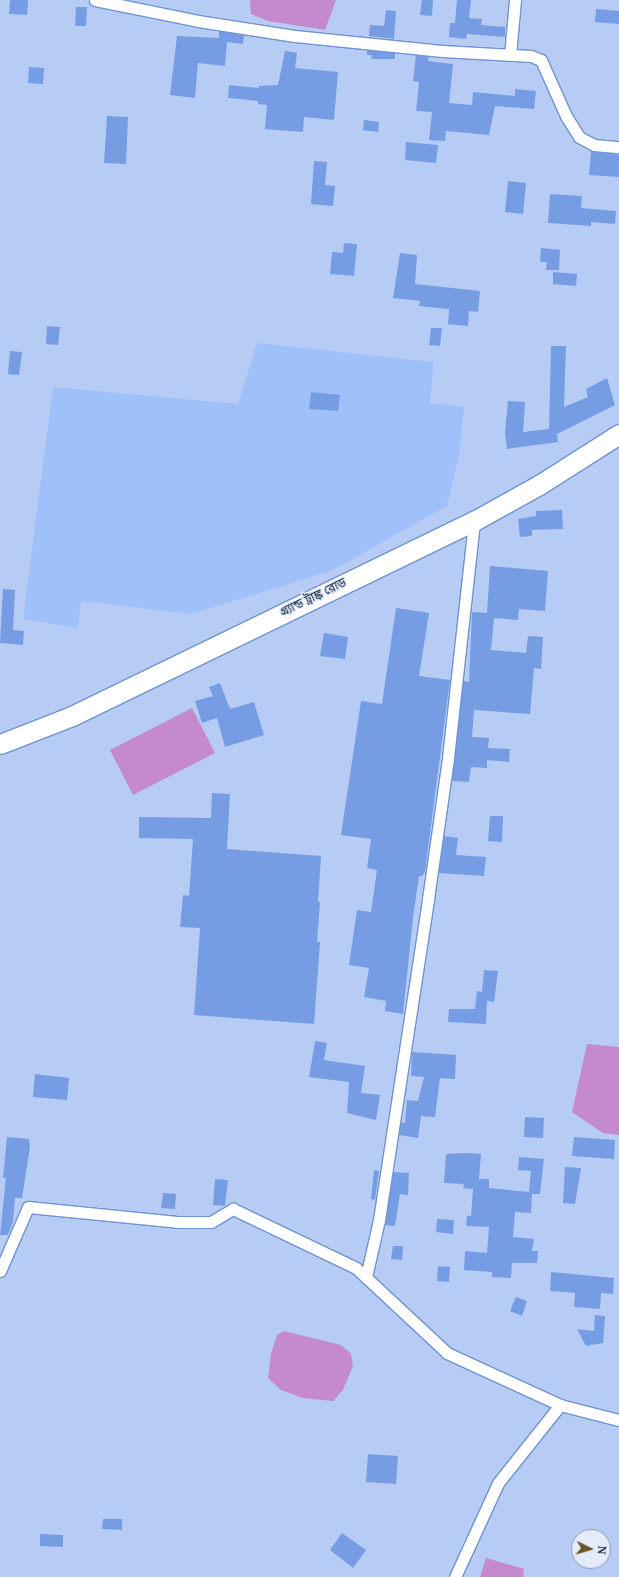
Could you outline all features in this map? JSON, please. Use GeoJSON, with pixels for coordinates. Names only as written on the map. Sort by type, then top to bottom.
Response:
{"type":"FeatureCollection","features":[{"type":"Feature","properties":{"kind":"highway","name":"গ্র্যান্ড ট্রাঙ্ক রোড"},"geometry":{"type":"LineString","coordinates":[[0,744],[72,716],[474,521],[539,485],[619,434]]}},
{"type":"Feature","properties":{"kind":"street"},"geometry":{"type":"LineString","coordinates":[[95,0],[198,21],[295,36],[442,51],[531,56],[541,60],[566,116],[579,137],[594,145],[619,147]]}},
{"type":"Feature","properties":{"kind":"street"},"geometry":{"type":"LineString","coordinates":[[510,55],[515,0]]}},
{"type":"Feature","properties":{"kind":"street"},"geometry":{"type":"LineString","coordinates":[[366,1277],[379,1220],[432,875],[448,758],[474,521]]}},
{"type":"Feature","properties":{"kind":"street"},"geometry":{"type":"LineString","coordinates":[[0,1271],[28,1207],[177,1222],[211,1222],[233,1209],[356,1268],[447,1353],[560,1405],[619,1420]]}},
{"type":"Feature","properties":{"kind":"street"},"geometry":{"type":"LineString","coordinates":[[455,1577],[498,1483],[560,1405]]}},
{"type":"Feature","properties":{"kind":"shaded area"},"geometry":{"type":"Polygon","coordinates":[[[250,0],[336,0],[325,30],[268,21],[251,14],[250,0]]]}},
{"type":"Feature","properties":{"kind":"shaded area"},"geometry":{"type":"Polygon","coordinates":[[[257,343],[434,362],[430,403],[464,407],[459,456],[447,506],[331,571],[191,614],[81,601],[78,628],[23,619],[53,387],[238,404],[257,343]]]}},
{"type":"Feature","properties":{"kind":"shaded area"},"geometry":{"type":"Polygon","coordinates":[[[192,708],[215,753],[133,795],[110,750],[192,708]]]}},
{"type":"Feature","properties":{"kind":"shaded area"},"geometry":{"type":"Polygon","coordinates":[[[587,1044],[619,1047],[619,1135],[603,1133],[572,1112],[587,1044]]]}},
{"type":"Feature","properties":{"kind":"shaded area"},"geometry":{"type":"Polygon","coordinates":[[[284,1331],[341,1345],[351,1354],[353,1366],[343,1390],[333,1401],[303,1398],[281,1390],[268,1378],[271,1354],[277,1335],[284,1331]]]}},
{"type":"Feature","properties":{"kind":"shaded area"},"geometry":{"type":"Polygon","coordinates":[[[486,1558],[524,1569],[523,1577],[480,1577],[486,1558]]]}},
{"type":"Feature","properties":{"kind":"building"},"geometry":{"type":"Polygon","coordinates":[[[10,0],[28,0],[27,15],[9,14],[10,0]]]}},
{"type":"Feature","properties":{"kind":"building"},"geometry":{"type":"Polygon","coordinates":[[[422,0],[433,0],[432,16],[420,15],[422,0]]]}},
{"type":"Feature","properties":{"kind":"building"},"geometry":{"type":"Polygon","coordinates":[[[457,0],[471,0],[469,18],[482,19],[481,25],[505,27],[505,37],[467,34],[466,39],[449,37],[450,23],[455,23],[457,0]]]}},
{"type":"Feature","properties":{"kind":"building"},"geometry":{"type":"Polygon","coordinates":[[[76,7],[87,7],[86,26],[75,26],[76,7]]]}},
{"type":"Feature","properties":{"kind":"building"},"geometry":{"type":"Polygon","coordinates":[[[596,9],[619,11],[619,24],[595,22],[596,9]]]}},
{"type":"Feature","properties":{"kind":"building"},"geometry":{"type":"Polygon","coordinates":[[[386,10],[396,11],[394,39],[369,36],[370,25],[384,26],[386,10]]]}},
{"type":"Feature","properties":{"kind":"building"},"geometry":{"type":"Polygon","coordinates":[[[219,31],[244,35],[243,44],[227,42],[225,66],[198,63],[195,98],[170,95],[177,36],[219,38],[219,31]]]}},
{"type":"Feature","properties":{"kind":"building"},"geometry":{"type":"Polygon","coordinates":[[[367,50],[395,53],[395,59],[371,59],[372,55],[367,55],[367,50]]]}},
{"type":"Feature","properties":{"kind":"building"},"geometry":{"type":"Polygon","coordinates":[[[285,51],[297,53],[295,68],[338,72],[334,120],[304,117],[303,132],[265,129],[267,105],[258,104],[258,101],[228,98],[229,85],[259,88],[259,86],[278,85],[285,51]]]}},
{"type":"Feature","properties":{"kind":"building"},"geometry":{"type":"Polygon","coordinates":[[[416,55],[429,57],[428,61],[453,64],[449,103],[472,105],[473,92],[515,96],[515,89],[536,91],[534,109],[495,106],[489,135],[446,131],[445,141],[429,140],[432,112],[416,111],[419,82],[413,81],[416,55]]]}},
{"type":"Feature","properties":{"kind":"building"},"geometry":{"type":"Polygon","coordinates":[[[29,67],[44,68],[43,84],[28,83],[29,67]]]}},
{"type":"Feature","properties":{"kind":"building"},"geometry":{"type":"Polygon","coordinates":[[[107,116],[128,117],[126,164],[104,163],[107,116]]]}},
{"type":"Feature","properties":{"kind":"building"},"geometry":{"type":"Polygon","coordinates":[[[364,120],[379,122],[378,132],[363,130],[364,120]]]}},
{"type":"Feature","properties":{"kind":"building"},"geometry":{"type":"Polygon","coordinates":[[[406,142],[438,145],[436,163],[405,160],[406,142]]]}},
{"type":"Feature","properties":{"kind":"building"},"geometry":{"type":"Polygon","coordinates":[[[591,151],[619,155],[619,177],[589,175],[591,151]]]}},
{"type":"Feature","properties":{"kind":"building"},"geometry":{"type":"Polygon","coordinates":[[[314,161],[327,162],[325,185],[335,186],[333,206],[311,204],[314,161]]]}},
{"type":"Feature","properties":{"kind":"building"},"geometry":{"type":"Polygon","coordinates":[[[508,181],[526,183],[523,214],[505,212],[508,181]]]}},
{"type":"Feature","properties":{"kind":"building"},"geometry":{"type":"Polygon","coordinates":[[[550,194],[582,196],[581,208],[616,211],[615,224],[591,222],[591,226],[548,223],[550,194]]]}},
{"type":"Feature","properties":{"kind":"building"},"geometry":{"type":"Polygon","coordinates":[[[344,243],[357,244],[354,276],[330,274],[332,252],[343,253],[344,243]]]}},
{"type":"Feature","properties":{"kind":"building"},"geometry":{"type":"Polygon","coordinates":[[[541,248],[560,250],[559,270],[546,270],[547,262],[540,262],[541,248]]]}},
{"type":"Feature","properties":{"kind":"building"},"geometry":{"type":"Polygon","coordinates":[[[400,253],[417,255],[415,284],[480,291],[478,312],[469,311],[468,326],[448,324],[449,309],[419,306],[420,301],[393,298],[400,253]]]}},
{"type":"Feature","properties":{"kind":"building"},"geometry":{"type":"Polygon","coordinates":[[[553,272],[577,274],[576,286],[553,284],[553,272]]]}},
{"type":"Feature","properties":{"kind":"building"},"geometry":{"type":"Polygon","coordinates":[[[47,326],[60,327],[58,345],[46,344],[47,326]]]}},
{"type":"Feature","properties":{"kind":"building"},"geometry":{"type":"Polygon","coordinates":[[[431,328],[442,328],[440,346],[429,345],[431,328]]]}},
{"type":"Feature","properties":{"kind":"building"},"geometry":{"type":"Polygon","coordinates":[[[551,346],[566,346],[564,407],[588,397],[586,389],[607,378],[615,405],[557,434],[558,442],[507,449],[505,433],[508,401],[525,402],[523,432],[549,429],[551,346]]]}},
{"type":"Feature","properties":{"kind":"building"},"geometry":{"type":"Polygon","coordinates":[[[10,351],[22,352],[19,375],[8,374],[10,351]]]}},
{"type":"Feature","properties":{"kind":"building"},"geometry":{"type":"Polygon","coordinates":[[[311,392],[340,395],[338,411],[309,409],[311,392]]]}},
{"type":"Feature","properties":{"kind":"building"},"geometry":{"type":"Polygon","coordinates":[[[562,510],[563,529],[532,530],[532,536],[520,537],[518,519],[536,516],[536,511],[562,510]]]}},
{"type":"Feature","properties":{"kind":"building"},"geometry":{"type":"Polygon","coordinates":[[[490,566],[548,571],[545,611],[519,609],[518,620],[494,618],[491,650],[526,653],[528,636],[543,637],[541,669],[534,668],[530,714],[474,710],[472,737],[489,738],[488,748],[510,749],[509,762],[487,760],[487,768],[471,767],[469,782],[452,781],[463,681],[469,682],[472,612],[487,613],[490,566]]]}},
{"type":"Feature","properties":{"kind":"building"},"geometry":{"type":"Polygon","coordinates":[[[3,589],[15,590],[13,630],[24,631],[23,645],[0,643],[3,589]]]}},
{"type":"Feature","properties":{"kind":"building"},"geometry":{"type":"Polygon","coordinates":[[[396,608],[429,613],[419,676],[450,680],[425,872],[422,876],[419,876],[413,918],[403,1014],[385,1011],[386,1001],[364,997],[369,968],[349,965],[357,910],[371,912],[377,870],[367,868],[371,839],[341,835],[361,701],[382,704],[396,608]]]}},
{"type":"Feature","properties":{"kind":"building"},"geometry":{"type":"Polygon","coordinates":[[[324,633],[348,637],[345,659],[320,656],[324,633]]]}},
{"type":"Feature","properties":{"kind":"building"},"geometry":{"type":"Polygon","coordinates":[[[220,683],[230,709],[254,702],[264,735],[225,747],[217,718],[202,723],[195,701],[213,696],[209,687],[220,683]]]}},
{"type":"Feature","properties":{"kind":"building"},"geometry":{"type":"Polygon","coordinates":[[[212,793],[230,794],[227,849],[321,856],[317,942],[320,942],[314,1024],[194,1015],[200,928],[180,927],[183,895],[189,896],[193,839],[139,838],[139,817],[211,818],[212,793]]]}},
{"type":"Feature","properties":{"kind":"building"},"geometry":{"type":"Polygon","coordinates":[[[490,816],[503,816],[502,842],[488,841],[490,816]]]}},
{"type":"Feature","properties":{"kind":"building"},"geometry":{"type":"Polygon","coordinates":[[[444,836],[458,838],[456,855],[486,857],[484,876],[439,873],[444,836]]]}},
{"type":"Feature","properties":{"kind":"building"},"geometry":{"type":"Polygon","coordinates":[[[484,970],[498,971],[494,1002],[487,1001],[486,1024],[448,1022],[449,1009],[475,1009],[477,991],[482,992],[484,970]]]}},
{"type":"Feature","properties":{"kind":"building"},"geometry":{"type":"Polygon","coordinates":[[[315,1041],[327,1043],[324,1060],[365,1066],[361,1093],[380,1095],[376,1120],[347,1113],[349,1082],[309,1077],[315,1041]]]}},
{"type":"Feature","properties":{"kind":"building"},"geometry":{"type":"Polygon","coordinates":[[[412,1052],[456,1055],[455,1079],[440,1078],[435,1117],[421,1116],[418,1138],[399,1135],[401,1123],[405,1123],[407,1100],[418,1101],[424,1077],[411,1076],[412,1052]]]}},
{"type":"Feature","properties":{"kind":"building"},"geometry":{"type":"Polygon","coordinates":[[[35,1074],[69,1078],[67,1100],[33,1097],[35,1074]]]}},
{"type":"Feature","properties":{"kind":"building"},"geometry":{"type":"Polygon","coordinates":[[[525,1117],[544,1118],[543,1138],[524,1137],[525,1117]]]}},
{"type":"Feature","properties":{"kind":"building"},"geometry":{"type":"Polygon","coordinates":[[[7,1137],[29,1139],[30,1147],[22,1198],[15,1198],[13,1221],[8,1235],[0,1235],[6,1178],[3,1178],[7,1137]]]}},
{"type":"Feature","properties":{"kind":"building"},"geometry":{"type":"Polygon","coordinates":[[[574,1137],[615,1140],[614,1159],[572,1156],[574,1137]]]}},
{"type":"Feature","properties":{"kind":"building"},"geometry":{"type":"Polygon","coordinates":[[[446,1154],[481,1154],[479,1179],[489,1179],[489,1188],[529,1192],[531,1171],[518,1170],[519,1157],[544,1159],[540,1194],[532,1194],[531,1213],[515,1212],[513,1237],[534,1239],[532,1251],[538,1251],[537,1263],[512,1263],[511,1278],[492,1277],[492,1272],[464,1270],[465,1251],[487,1253],[489,1227],[466,1226],[467,1216],[471,1216],[473,1189],[463,1188],[464,1184],[444,1183],[446,1154]]]}},
{"type":"Feature","properties":{"kind":"building"},"geometry":{"type":"Polygon","coordinates":[[[565,1167],[581,1168],[575,1204],[563,1203],[565,1167]]]}},
{"type":"Feature","properties":{"kind":"building"},"geometry":{"type":"Polygon","coordinates":[[[374,1170],[379,1171],[375,1200],[371,1199],[374,1170]]]}},
{"type":"Feature","properties":{"kind":"building"},"geometry":{"type":"Polygon","coordinates":[[[393,1172],[409,1173],[408,1195],[400,1194],[395,1226],[385,1225],[393,1172]]]}},
{"type":"Feature","properties":{"kind":"building"},"geometry":{"type":"Polygon","coordinates":[[[215,1179],[228,1180],[225,1206],[213,1205],[215,1179]]]}},
{"type":"Feature","properties":{"kind":"building"},"geometry":{"type":"Polygon","coordinates":[[[163,1193],[176,1194],[175,1209],[161,1208],[163,1193]]]}},
{"type":"Feature","properties":{"kind":"building"},"geometry":{"type":"Polygon","coordinates":[[[437,1219],[454,1220],[453,1234],[436,1232],[437,1219]]]}},
{"type":"Feature","properties":{"kind":"building"},"geometry":{"type":"Polygon","coordinates":[[[393,1246],[403,1246],[402,1260],[391,1259],[393,1246]]]}},
{"type":"Feature","properties":{"kind":"building"},"geometry":{"type":"Polygon","coordinates":[[[438,1266],[450,1267],[449,1282],[437,1281],[438,1266]]]}},
{"type":"Feature","properties":{"kind":"building"},"geometry":{"type":"Polygon","coordinates":[[[551,1272],[614,1278],[613,1294],[601,1293],[600,1309],[574,1307],[575,1293],[550,1291],[551,1272]]]}},
{"type":"Feature","properties":{"kind":"building"},"geometry":{"type":"Polygon","coordinates":[[[516,1297],[527,1301],[522,1316],[510,1311],[516,1297]]]}},
{"type":"Feature","properties":{"kind":"building"},"geometry":{"type":"Polygon","coordinates":[[[595,1315],[605,1316],[603,1343],[586,1346],[577,1329],[594,1331],[595,1315]]]}},
{"type":"Feature","properties":{"kind":"building"},"geometry":{"type":"Polygon","coordinates":[[[368,1454],[398,1456],[396,1484],[366,1482],[368,1454]]]}},
{"type":"Feature","properties":{"kind":"building"},"geometry":{"type":"Polygon","coordinates":[[[103,1519],[122,1519],[122,1530],[102,1529],[103,1519]]]}},
{"type":"Feature","properties":{"kind":"building"},"geometry":{"type":"Polygon","coordinates":[[[342,1533],[366,1550],[353,1568],[330,1550],[342,1533]]]}},
{"type":"Feature","properties":{"kind":"building"},"geometry":{"type":"Polygon","coordinates":[[[40,1534],[63,1535],[63,1547],[40,1546],[40,1534]]]}}]}
